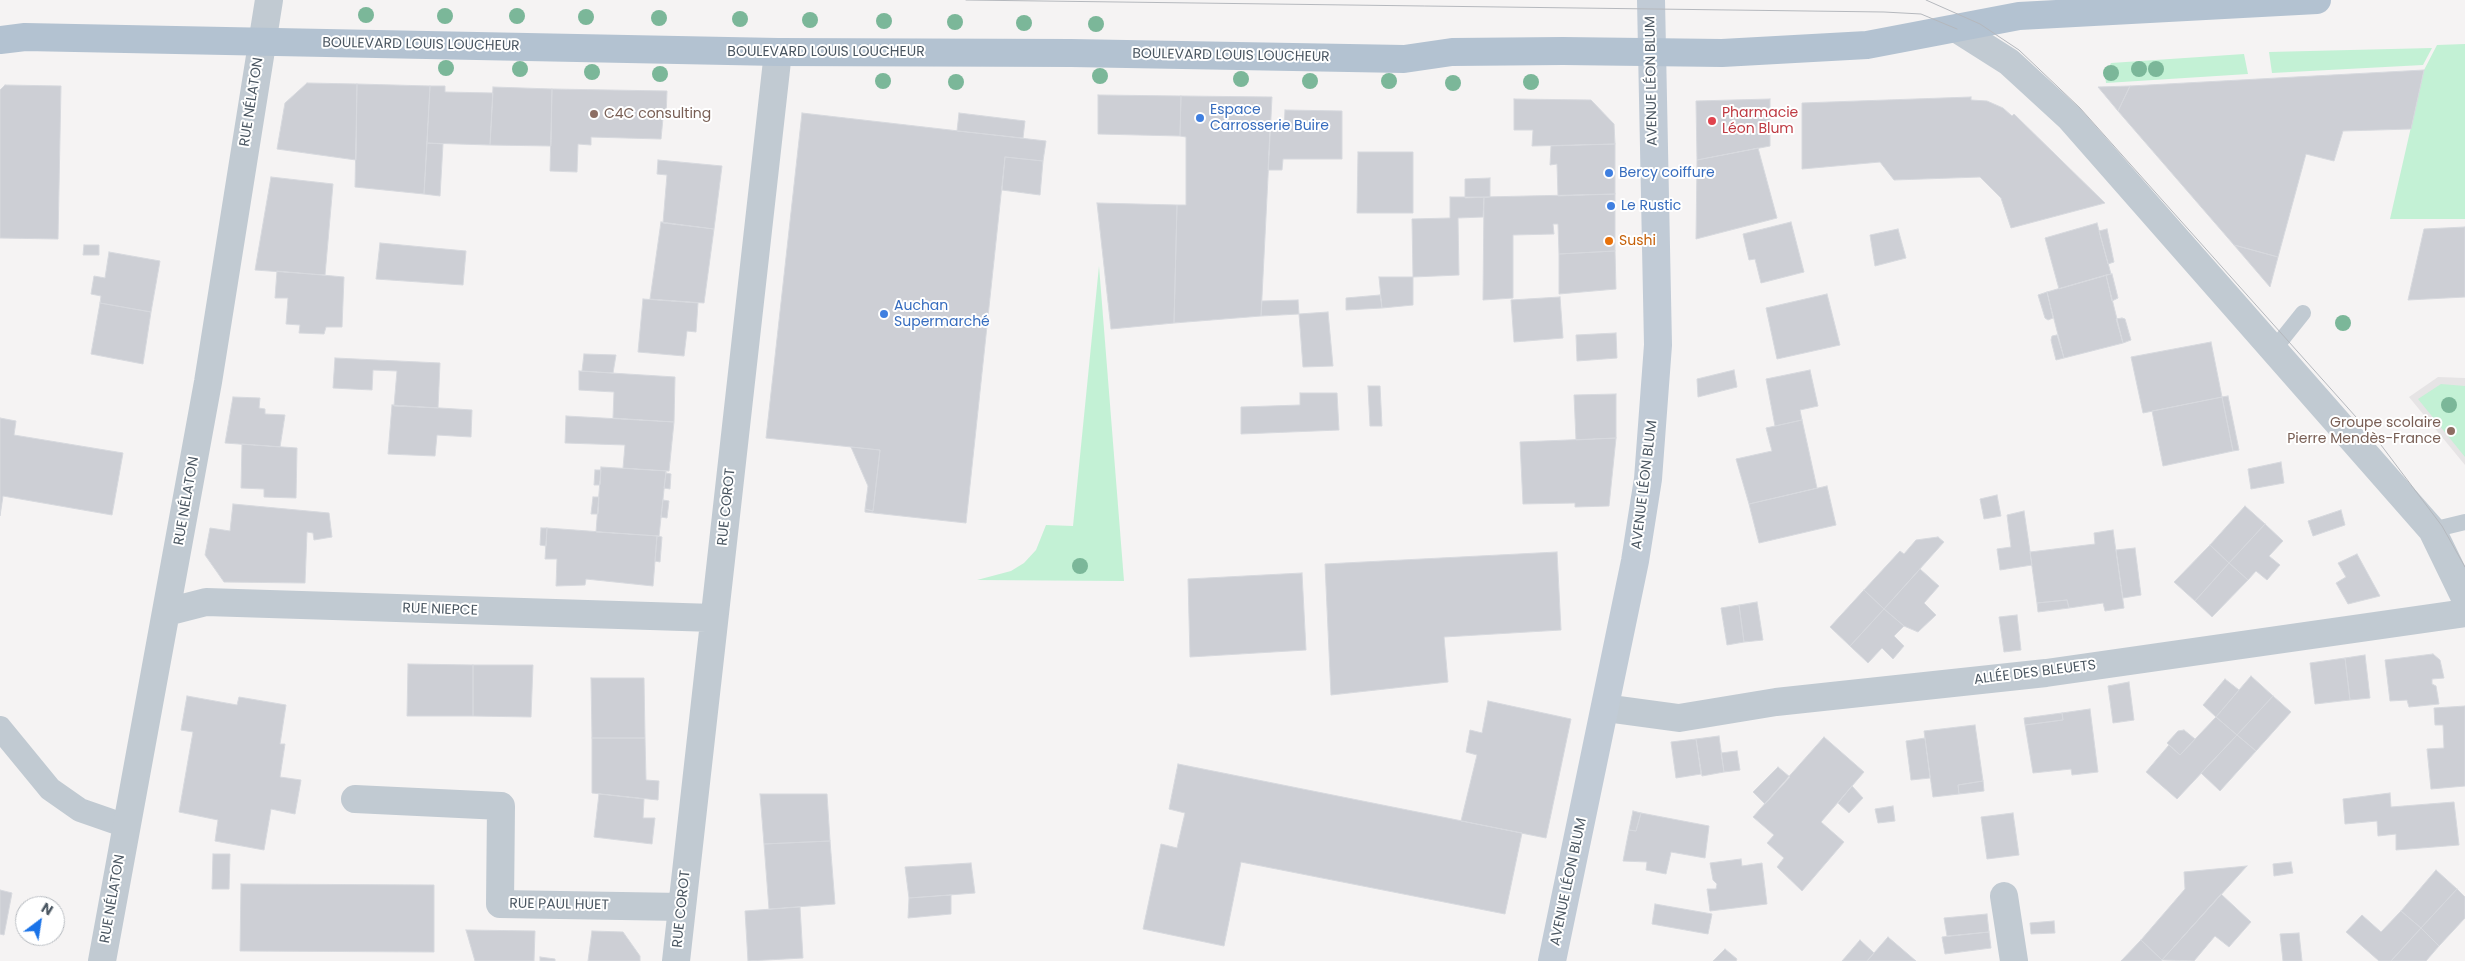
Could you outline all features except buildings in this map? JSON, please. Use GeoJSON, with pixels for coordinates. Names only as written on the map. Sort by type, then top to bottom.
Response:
{"type":"FeatureCollection","features":[{"type":"Feature","properties":{"kind":"main road","name":"AVENUE LÉON BLUM"},"geometry":{"type":"LineString","coordinates":[[1552,961],[1635,561],[1648,479],[1655,408],[1658,345],[1652,136],[1653,51],[1651,0]]}},
{"type":"Feature","properties":{"kind":"main road","name":"BOULEVARD LOUIS LOUCHEUR"},"geometry":{"type":"LineString","coordinates":[[0,40],[25,37],[263,40],[362,44],[778,52],[1072,53],[1404,59],[1452,52],[1653,51],[1722,53],[1867,45],[2019,16],[2317,0]]}},
{"type":"Feature","properties":{"kind":"street","name":"RUE NÉLATON"},"geometry":{"type":"LineString","coordinates":[[102,961],[208,382],[269,0]]}},
{"type":"Feature","properties":{"kind":"street"},"geometry":{"type":"LineString","coordinates":[[1957,29],[2009,62],[2070,118],[2432,530],[2465,598]]}},
{"type":"Feature","properties":{"kind":"street","name":"RUE COROT"},"geometry":{"type":"LineString","coordinates":[[676,961],[778,52]]}},
{"type":"Feature","properties":{"kind":"street","name":"RUE NIEPCE"},"geometry":{"type":"LineString","coordinates":[[167,612],[206,602],[714,618]]}},
{"type":"Feature","properties":{"kind":"street","name":"ALLÉE DES BLEUETS"},"geometry":{"type":"LineString","coordinates":[[1605,708],[1679,718],[1776,702],[2046,673],[2465,613]]}},
{"type":"Feature","properties":{"kind":"street"},"geometry":{"type":"LineString","coordinates":[[1,730],[50,789],[80,810],[126,826]]}},
{"type":"Feature","properties":{"kind":"street","name":"RUE PAUL HUET"},"geometry":{"type":"LineString","coordinates":[[355,798],[501,806],[500,904],[682,907]]}},
{"type":"Feature","properties":{"kind":"street"},"geometry":{"type":"LineString","coordinates":[[2004,896],[2014,961]]}},
{"type":"Feature","properties":{"kind":"lane"},"geometry":{"type":"LineString","coordinates":[[2274,348],[2303,313]]}},
{"type":"Feature","properties":{"kind":"lane"},"geometry":{"type":"LineString","coordinates":[[2432,530],[2465,522]]}},
{"type":"Feature","properties":{"kind":"shaded area","name":"Groupe scolaire Pierre Mendès-France"},"geometry":{"type":"Polygon","coordinates":[[[2438,377],[2465,378],[2465,465],[2409,397],[2438,377]]]}},
{"type":"Feature","properties":{"kind":"green space"},"geometry":{"type":"Polygon","coordinates":[[[2465,44],[2465,219],[2390,219],[2424,70],[2437,45],[2465,44]]]}},
{"type":"Feature","properties":{"kind":"green space"},"geometry":{"type":"Polygon","coordinates":[[[2432,48],[2423,65],[2272,73],[2269,52],[2432,48]]]}},
{"type":"Feature","properties":{"kind":"green space"},"geometry":{"type":"Polygon","coordinates":[[[2244,54],[2248,74],[2106,83],[2105,75],[2111,63],[2244,54]]]}},
{"type":"Feature","properties":{"kind":"green space"},"geometry":{"type":"Polygon","coordinates":[[[1099,266],[1124,581],[977,580],[1011,571],[1024,563],[1036,550],[1046,525],[1073,526],[1099,266]]]}},
{"type":"Feature","properties":{"kind":"green space","name":"Groupe scolaire Pierre Mendès-France"},"geometry":{"type":"Polygon","coordinates":[[[2441,384],[2465,386],[2465,457],[2418,399],[2441,384]]]}},
{"type":"Feature","properties":{"kind":"tram line"},"geometry":{"type":"LineString","coordinates":[[966,0],[1884,12],[1921,14],[1957,29]]}},
{"type":"Feature","properties":{"kind":"tram line"},"geometry":{"type":"LineString","coordinates":[[1926,0],[1980,24],[2019,50],[2080,108],[2381,445],[2442,526],[2465,567]]}},
{"type":"Feature","properties":{"kind":"place","name":"C4C consulting"},"geometry":{"type":"Point","coordinates":[594,114]}},
{"type":"Feature","properties":{"kind":"place","name":"Espace Carrosserie Buire"},"geometry":{"type":"Point","coordinates":[1200,118]}},
{"type":"Feature","properties":{"kind":"place","name":"Pharmacie Léon Blum"},"geometry":{"type":"Point","coordinates":[1712,121]}},
{"type":"Feature","properties":{"kind":"place","name":"Bercy coiffure"},"geometry":{"type":"Point","coordinates":[1609,173]}},
{"type":"Feature","properties":{"kind":"place","name":"Le Rustic"},"geometry":{"type":"Point","coordinates":[1611,206]}},
{"type":"Feature","properties":{"kind":"place","name":"Sushi"},"geometry":{"type":"Point","coordinates":[1609,241]}},
{"type":"Feature","properties":{"kind":"place","name":"Auchan Supermarché"},"geometry":{"type":"Point","coordinates":[884,314]}},
{"type":"Feature","properties":{"kind":"place","name":"Groupe scolaire Pierre Mendès-France"},"geometry":{"type":"Point","coordinates":[2451,431]}}]}
